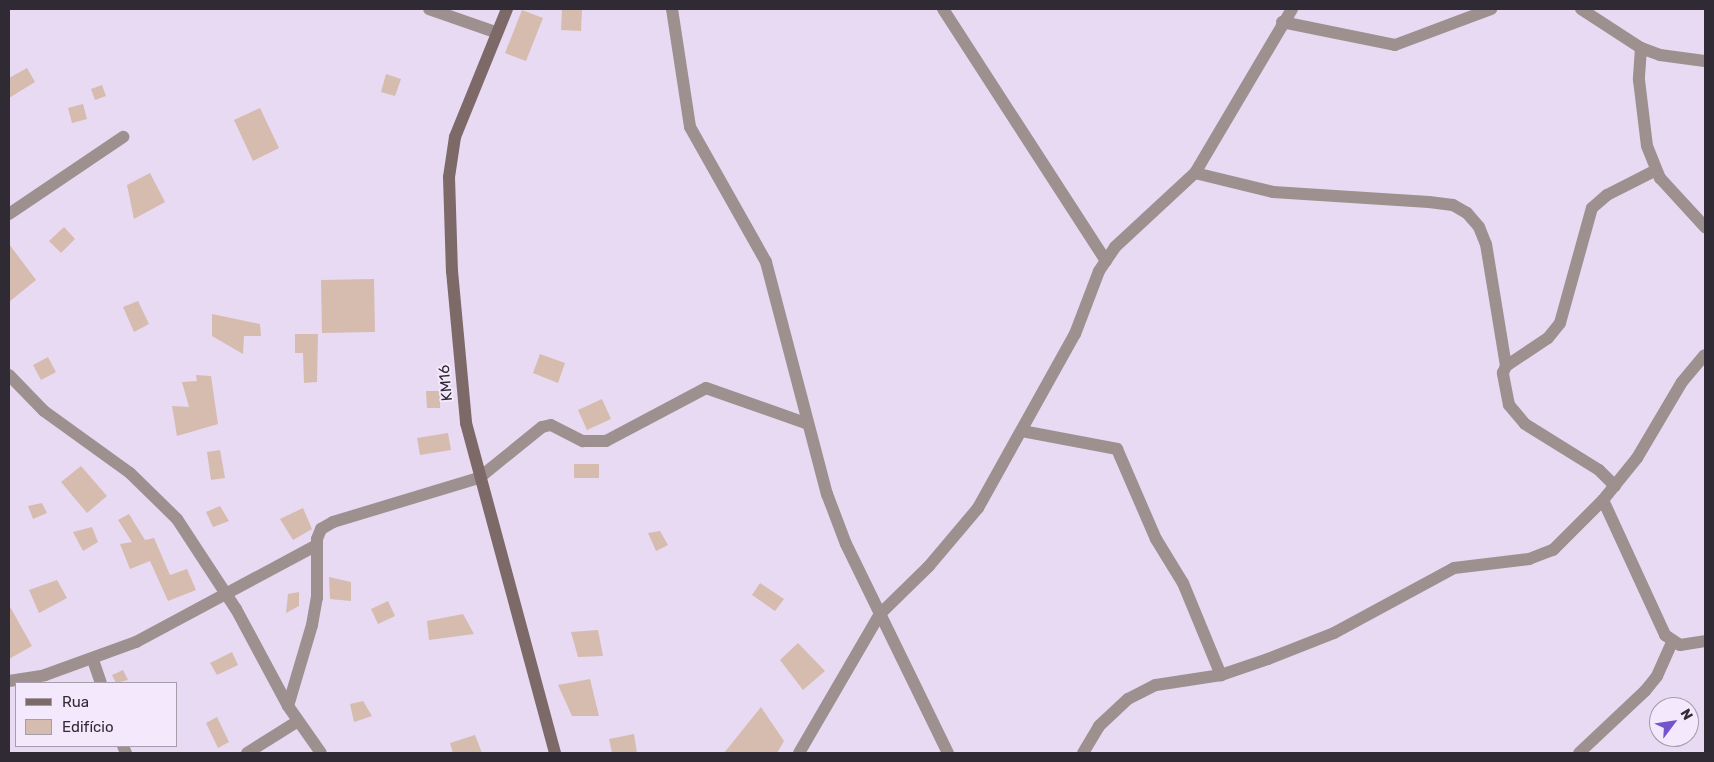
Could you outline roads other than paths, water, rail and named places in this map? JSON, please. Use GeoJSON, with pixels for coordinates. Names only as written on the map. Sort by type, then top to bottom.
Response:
{"type":"FeatureCollection","features":[{"type":"Feature","properties":{"kind":"street"},"geometry":{"type":"LineString","coordinates":[[429,9],[495,32]]}},
{"type":"Feature","properties":{"kind":"street"},"geometry":{"type":"LineString","coordinates":[[672,9],[690,127],[766,262],[808,424],[846,544],[948,753]]}},
{"type":"Feature","properties":{"kind":"street"},"geometry":{"type":"LineString","coordinates":[[943,9],[1106,261]]}},
{"type":"Feature","properties":{"kind":"street"},"geometry":{"type":"LineString","coordinates":[[799,753],[880,614],[929,566],[978,508],[1076,334],[1106,261],[1132,230],[1179,192],[1195,173],[1282,22],[1292,9]]}},
{"type":"Feature","properties":{"kind":"street"},"geometry":{"type":"LineString","coordinates":[[1282,22],[1395,45],[1491,9]]}},
{"type":"Feature","properties":{"kind":"street"},"geometry":{"type":"LineString","coordinates":[[1581,9],[1641,48],[1660,55],[1705,61]]}},
{"type":"Feature","properties":{"kind":"street","name":"KM16"},"geometry":{"type":"LineString","coordinates":[[504,10],[455,137],[449,177],[452,271],[466,423],[479,478],[555,753]]}},
{"type":"Feature","properties":{"kind":"street"},"geometry":{"type":"LineString","coordinates":[[1641,48],[1642,112],[1647,146],[1656,170],[1705,227]]}},
{"type":"Feature","properties":{"kind":"street"},"geometry":{"type":"LineString","coordinates":[[9,214],[123,137]]}},
{"type":"Feature","properties":{"kind":"street"},"geometry":{"type":"LineString","coordinates":[[1615,486],[1599,470],[1525,424],[1509,405],[1502,373],[1506,366],[1548,338],[1560,323],[1592,208],[1607,195],[1656,170]]}},
{"type":"Feature","properties":{"kind":"street"},"geometry":{"type":"LineString","coordinates":[[1195,173],[1273,192],[1428,202],[1453,205],[1467,213],[1479,227],[1486,244],[1506,366]]}},
{"type":"Feature","properties":{"kind":"street"},"geometry":{"type":"LineString","coordinates":[[1083,753],[1099,726],[1128,699],[1156,685],[1221,675],[1334,633],[1440,572],[1542,556],[1562,543],[1615,486],[1649,441],[1682,382],[1705,355]]}},
{"type":"Feature","properties":{"kind":"street"},"geometry":{"type":"LineString","coordinates":[[9,375],[44,412],[130,473],[166,505],[226,593],[288,706],[321,753]]}},
{"type":"Feature","properties":{"kind":"street"},"geometry":{"type":"LineString","coordinates":[[288,706],[312,625],[317,545],[322,529],[332,522],[479,478],[542,427],[551,425],[583,441],[606,441],[706,388],[808,424]]}},
{"type":"Feature","properties":{"kind":"street"},"geometry":{"type":"LineString","coordinates":[[1022,431],[1117,449],[1156,539],[1183,583],[1221,675]]}},
{"type":"Feature","properties":{"kind":"street"},"geometry":{"type":"LineString","coordinates":[[1603,500],[1660,626],[1672,642],[1680,645],[1705,641]]}},
{"type":"Feature","properties":{"kind":"street"},"geometry":{"type":"LineString","coordinates":[[9,681],[45,675],[93,660],[136,642],[317,545]]}},
{"type":"Feature","properties":{"kind":"street"},"geometry":{"type":"LineString","coordinates":[[1579,753],[1644,691],[1657,676],[1672,642]]}},
{"type":"Feature","properties":{"kind":"street"},"geometry":{"type":"LineString","coordinates":[[93,660],[101,682]]}},
{"type":"Feature","properties":{"kind":"street"},"geometry":{"type":"LineString","coordinates":[[247,753],[298,721]]}}]}
